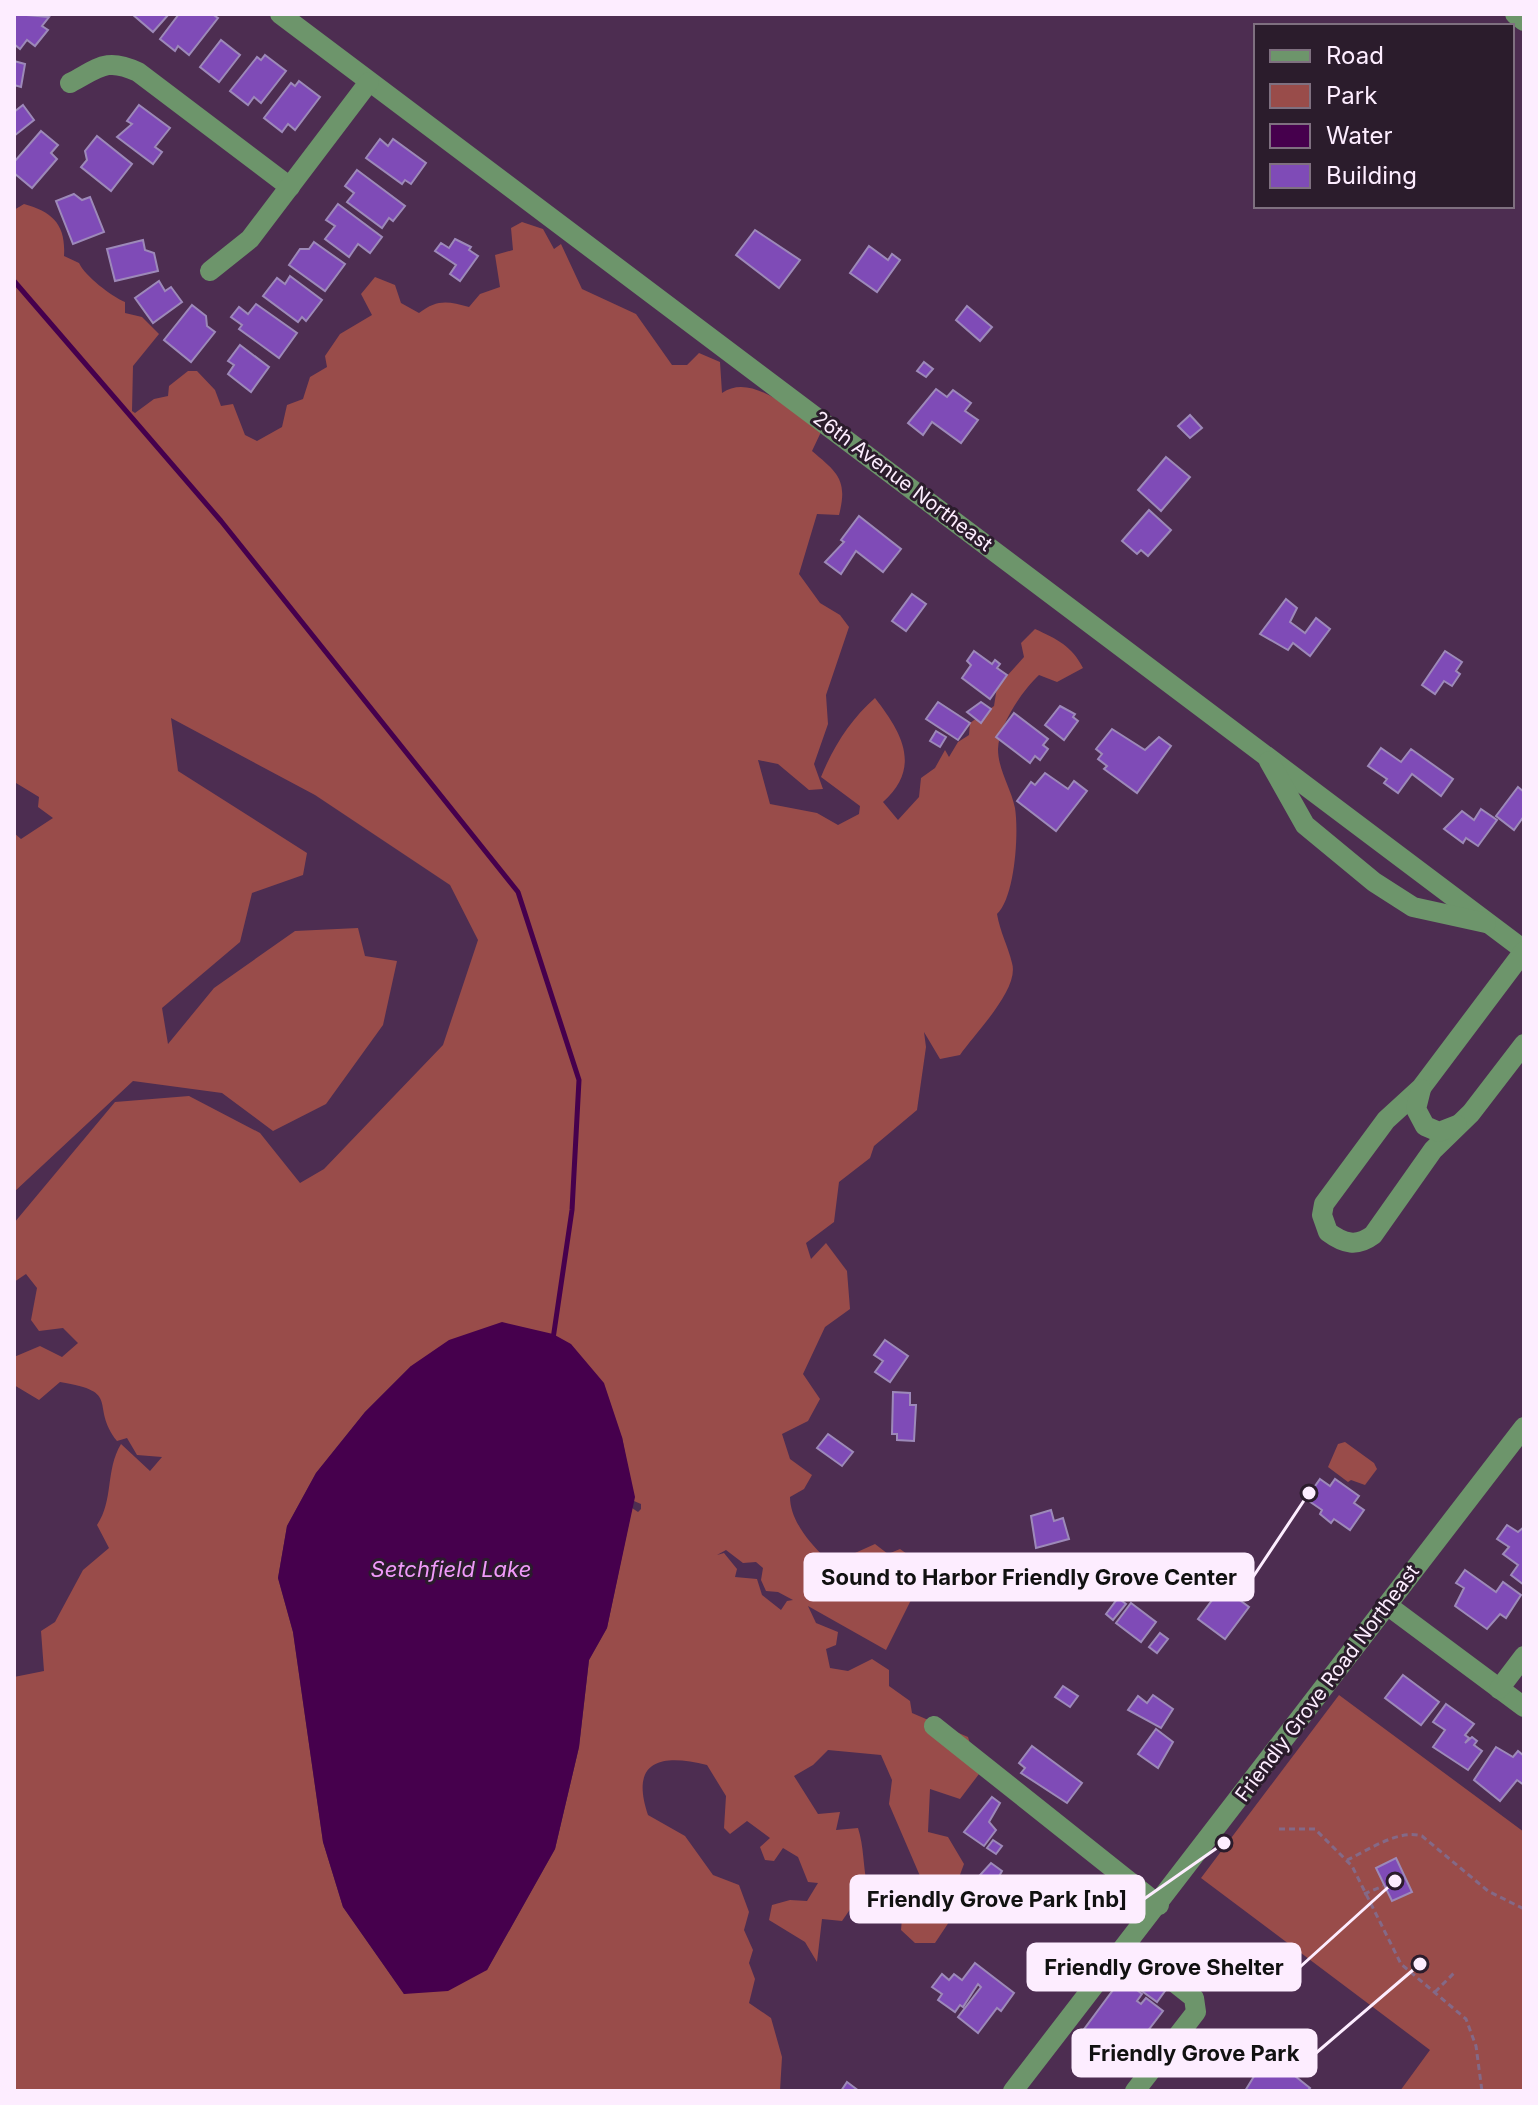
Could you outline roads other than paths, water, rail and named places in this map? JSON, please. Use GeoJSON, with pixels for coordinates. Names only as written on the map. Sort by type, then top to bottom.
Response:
{"type":"FeatureCollection","features":[{"type":"Feature","properties":{"kind":"street","name":"26th Avenue Northeast"},"geometry":{"type":"LineString","coordinates":[[280,14],[1524,950]]}},
{"type":"Feature","properties":{"kind":"street"},"geometry":{"type":"LineString","coordinates":[[1515,14],[1524,21]]}},
{"type":"Feature","properties":{"kind":"street"},"geometry":{"type":"LineString","coordinates":[[70,83],[106,63],[119,63],[138,72],[290,187]]}},
{"type":"Feature","properties":{"kind":"street"},"geometry":{"type":"LineString","coordinates":[[210,271],[250,239],[369,82]]}},
{"type":"Feature","properties":{"kind":"street"},"geometry":{"type":"LineString","coordinates":[[1265,754],[1305,825],[1374,882],[1413,907],[1491,924]]}},
{"type":"Feature","properties":{"kind":"street"},"geometry":{"type":"LineString","coordinates":[[1524,950],[1421,1088],[1386,1120],[1324,1204],[1322,1215],[1328,1232],[1351,1244],[1363,1242],[1373,1235],[1433,1150],[1524,1044]]}},
{"type":"Feature","properties":{"kind":"street"},"geometry":{"type":"LineString","coordinates":[[1421,1088],[1416,1109],[1425,1126],[1439,1132],[1457,1125]]}},
{"type":"Feature","properties":{"kind":"street","name":"Friendly Grove Road Northeast"},"geometry":{"type":"LineString","coordinates":[[1013,2091],[1524,1427]]}},
{"type":"Feature","properties":{"kind":"street"},"geometry":{"type":"LineString","coordinates":[[1387,1605],[1524,1707]]}},
{"type":"Feature","properties":{"kind":"street"},"geometry":{"type":"LineString","coordinates":[[1499,1689],[1524,1656]]}},
{"type":"Feature","properties":{"kind":"street"},"geometry":{"type":"LineString","coordinates":[[934,1726],[1159,1905]]}},
{"type":"Feature","properties":{"kind":"street"},"geometry":{"type":"LineString","coordinates":[[1127,1945],[1194,1998],[1196,2012],[1135,2091]]}},
{"type":"Feature","properties":{"kind":"water","name":"Setchfield Lake"},"geometry":{"type":"Polygon","coordinates":[[[502,1322],[553,1334],[571,1344],[604,1383],[622,1437],[635,1497],[607,1628],[589,1660],[579,1747],[555,1849],[487,1970],[448,1991],[404,1994],[343,1907],[323,1842],[293,1632],[278,1578],[287,1526],[316,1473],[365,1412],[411,1366],[449,1340],[502,1322]]]}},
{"type":"Feature","properties":{"kind":"waterway"},"geometry":{"type":"LineString","coordinates":[[14,281],[221,521],[518,892],[579,1080],[572,1210],[553,1339]]}},
{"type":"Feature","properties":{"kind":"place","name":"Sound to Harbor Friendly Grove Center"},"geometry":{"type":"Point","coordinates":[1309,1493]}},
{"type":"Feature","properties":{"kind":"place","name":"Friendly Grove Park [nb]"},"geometry":{"type":"Point","coordinates":[1224,1843]}},
{"type":"Feature","properties":{"kind":"place","name":"Friendly Grove Shelter"},"geometry":{"type":"Point","coordinates":[1395,1881]}},
{"type":"Feature","properties":{"kind":"place","name":"Friendly Grove Park"},"geometry":{"type":"Point","coordinates":[1420,1964]}}]}
